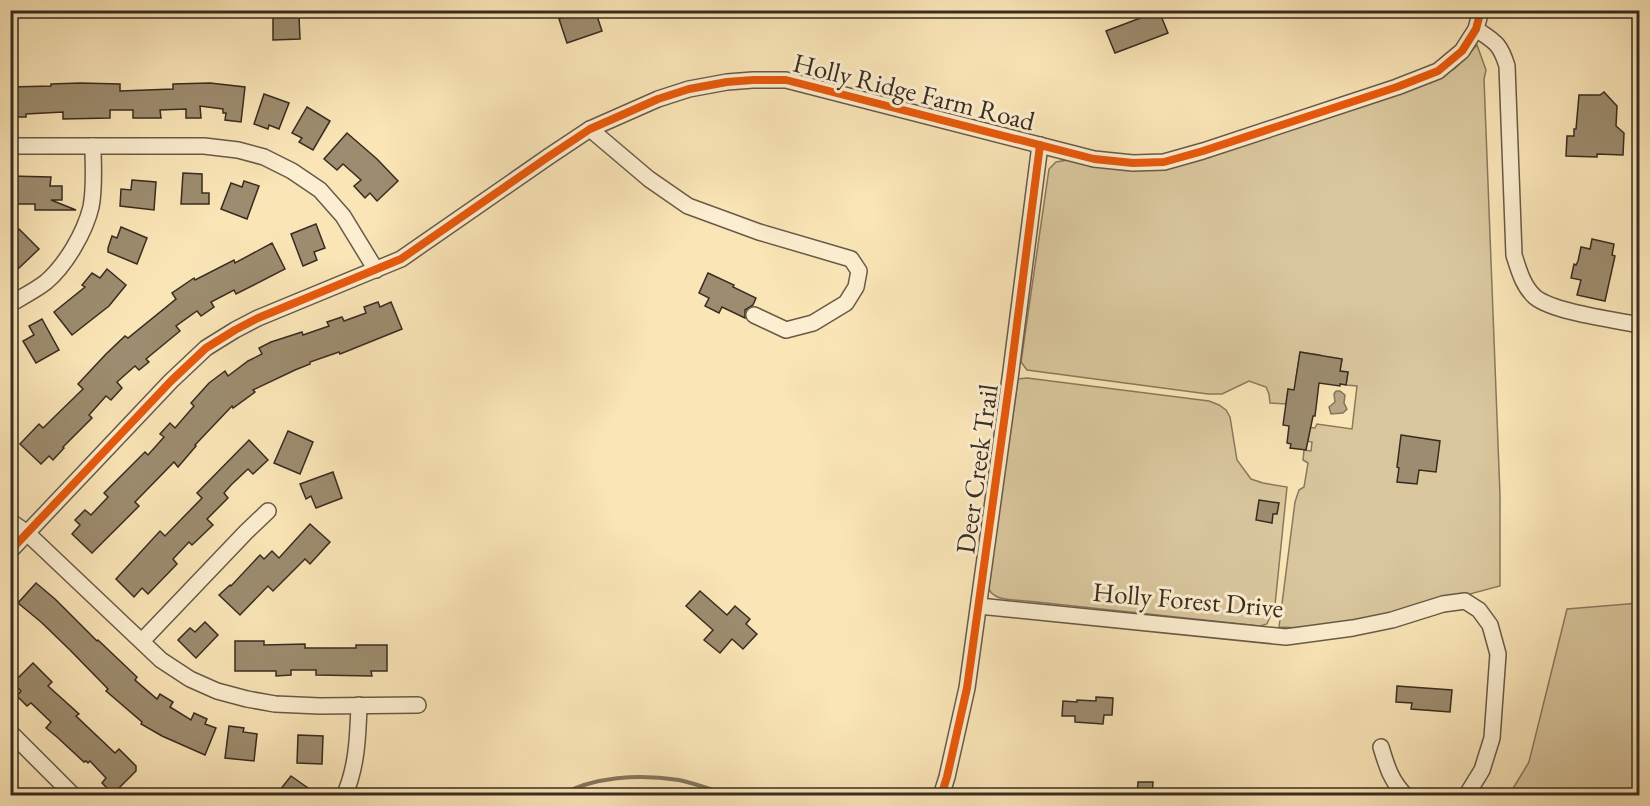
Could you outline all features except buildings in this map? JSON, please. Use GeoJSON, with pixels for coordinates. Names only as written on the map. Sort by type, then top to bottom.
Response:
{"type":"FeatureCollection","features":[{"type":"Feature","properties":{"kind":"street","name":"Holly Ridge Farm Road"},"geometry":{"type":"LineString","coordinates":[[10,551],[171,381],[206,348],[258,318],[401,259],[590,129],[658,99],[689,89],[727,82],[786,80],[1094,159],[1133,163],[1164,162],[1397,87],[1438,71],[1462,51],[1476,29],[1481,10]]}},
{"type":"Feature","properties":{"kind":"street"},"geometry":{"type":"LineString","coordinates":[[1476,29],[1497,43],[1503,52],[1507,66],[1514,255],[1527,288],[1547,304],[1640,325]]}},
{"type":"Feature","properties":{"kind":"street"},"geometry":{"type":"LineString","coordinates":[[590,129],[649,179],[688,206],[759,232],[851,259],[859,272],[856,287],[846,303],[813,323],[786,330],[754,315]]}},
{"type":"Feature","properties":{"kind":"street","name":"Deer Creek Trail"},"geometry":{"type":"LineString","coordinates":[[941,795],[967,688],[1041,145]]}},
{"type":"Feature","properties":{"kind":"street"},"geometry":{"type":"LineString","coordinates":[[10,146],[204,146],[238,150],[264,158],[292,171],[320,190],[343,216],[376,270]]}},
{"type":"Feature","properties":{"kind":"street"},"geometry":{"type":"LineString","coordinates":[[10,304],[46,282],[66,261],[82,231],[91,207],[93,146]]}},
{"type":"Feature","properties":{"kind":"street"},"geometry":{"type":"LineString","coordinates":[[142,641],[268,511]]}},
{"type":"Feature","properties":{"kind":"street"},"geometry":{"type":"LineString","coordinates":[[10,521],[27,533],[161,660],[190,679],[217,691],[275,704],[418,705]]}},
{"type":"Feature","properties":{"kind":"street","name":"Holly Forest Drive"},"geometry":{"type":"LineString","coordinates":[[979,606],[1286,637],[1353,628],[1392,620],[1443,604],[1465,601],[1479,610],[1490,625],[1497,654],[1492,738],[1482,770],[1466,795]]}},
{"type":"Feature","properties":{"kind":"street"},"geometry":{"type":"LineString","coordinates":[[344,795],[350,784],[354,761],[359,705]]}},
{"type":"Feature","properties":{"kind":"street"},"geometry":{"type":"LineString","coordinates":[[10,732],[74,795]]}},
{"type":"Feature","properties":{"kind":"street"},"geometry":{"type":"LineString","coordinates":[[1381,747],[1389,772],[1397,786],[1407,795]]}},
{"type":"Feature","properties":{"kind":"shaded area"},"geometry":{"type":"Polygon","coordinates":[[[1477,45],[1486,70],[1484,79],[1500,495],[1500,586],[1387,616],[1322,629],[1279,627],[1295,502],[1299,490],[1304,487],[1308,463],[1303,460],[1304,450],[1311,451],[1312,442],[1306,441],[1308,427],[1315,428],[1317,424],[1352,429],[1357,386],[1346,385],[1348,373],[1340,371],[1342,359],[1321,358],[1320,355],[1300,352],[1296,379],[1298,391],[1288,389],[1286,404],[1270,403],[1266,387],[1249,381],[1222,394],[1208,394],[1027,370],[1021,362],[1049,169],[1056,162],[1068,160],[1111,168],[1151,169],[1188,163],[1424,82],[1454,69],[1477,45]]]}},
{"type":"Feature","properties":{"kind":"shaded area"},"geometry":{"type":"Polygon","coordinates":[[[1027,378],[1209,401],[1226,410],[1230,417],[1237,460],[1251,479],[1287,487],[1275,605],[1267,624],[1260,626],[1010,600],[991,592],[988,587],[1018,379],[1027,378]]]}},
{"type":"Feature","properties":{"kind":"shaded area"},"geometry":{"type":"Polygon","coordinates":[[[1336,391],[1345,395],[1344,403],[1347,409],[1343,413],[1331,414],[1329,407],[1335,402],[1336,391]]]}},
{"type":"Feature","properties":{"kind":"shaded area"},"geometry":{"type":"Polygon","coordinates":[[[1639,603],[1639,795],[1509,795],[1529,762],[1567,609],[1639,603]]]}},
{"type":"Feature","properties":{"kind":"waterway"},"geometry":{"type":"LineString","coordinates":[[559,796],[587,784],[633,777],[679,780],[733,796]]}},
{"type":"Feature","properties":{"kind":"cycle path"},"geometry":{"type":"LineString","coordinates":[[10,551],[171,381],[206,348],[258,318],[401,259],[590,129],[658,99],[689,89],[727,82],[786,80],[1094,159],[1133,163],[1164,162],[1397,87],[1438,71],[1462,51],[1476,29],[1481,10]]}},
{"type":"Feature","properties":{"kind":"cycle path"},"geometry":{"type":"LineString","coordinates":[[941,796],[967,688],[1040,145]]}}]}
